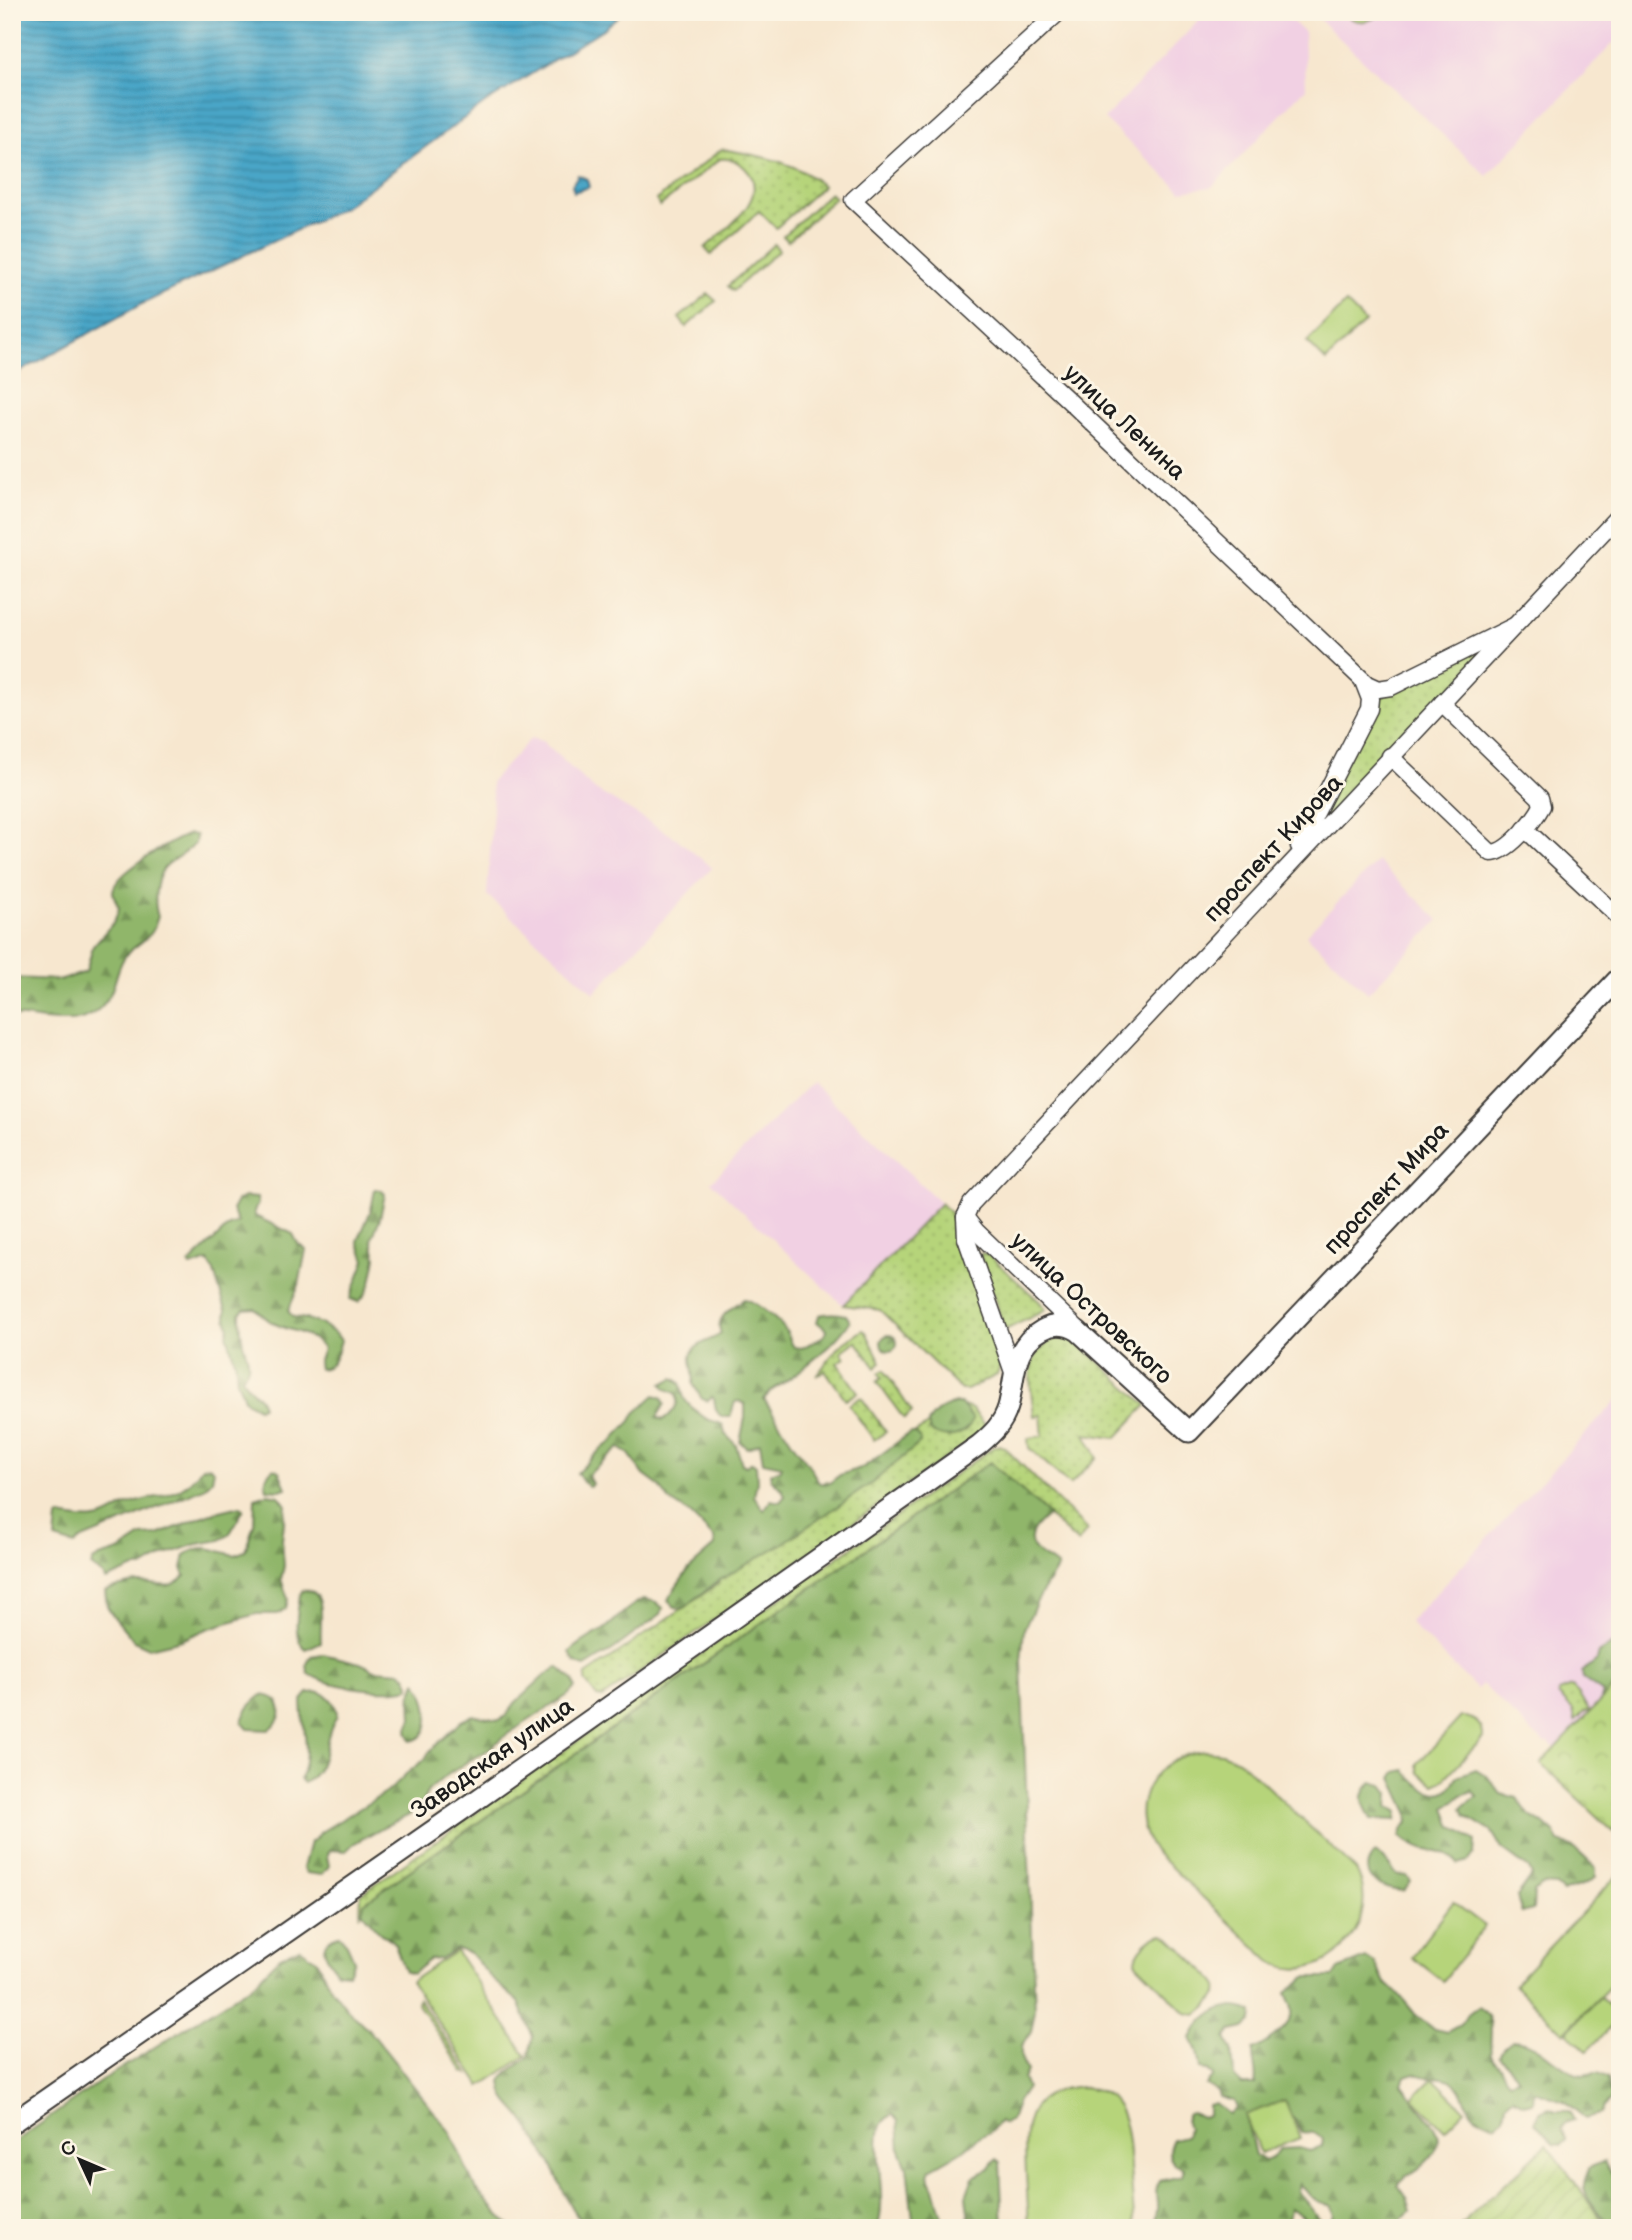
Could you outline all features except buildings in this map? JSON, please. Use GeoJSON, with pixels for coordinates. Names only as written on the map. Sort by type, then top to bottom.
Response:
{"type":"FeatureCollection","features":[{"type":"Feature","properties":{"kind":"main road","name":"проспект Мира"},"geometry":{"type":"LineString","coordinates":[[1189,1433],[1620,978]]}},
{"type":"Feature","properties":{"kind":"main road"},"geometry":{"type":"LineString","coordinates":[[1013,1372],[1018,1354],[1025,1344],[1045,1329],[1058,1325],[1066,1326],[1086,1337]]}},
{"type":"Feature","properties":{"kind":"main road","name":"улица Островского"},"geometry":{"type":"LineString","coordinates":[[1086,1337],[1189,1433]]}},
{"type":"Feature","properties":{"kind":"main road","name":"Заводская улица"},"geometry":{"type":"LineString","coordinates":[[12,2123],[471,1804],[968,1453],[998,1429],[1008,1407],[1013,1372]]}},
{"type":"Feature","properties":{"kind":"street","name":"улица Ленина"},"geometry":{"type":"LineString","coordinates":[[1059,12],[853,200],[1363,681]]}},
{"type":"Feature","properties":{"kind":"street","name":"проспект Кирова"},"geometry":{"type":"LineString","coordinates":[[965,1217],[976,1196],[1620,514]]}},
{"type":"Feature","properties":{"kind":"street"},"geometry":{"type":"LineString","coordinates":[[1363,681],[1378,689],[1391,687],[1514,626]]}},
{"type":"Feature","properties":{"kind":"street"},"geometry":{"type":"LineString","coordinates":[[1295,858],[1369,709],[1370,699],[1363,681]]}},
{"type":"Feature","properties":{"kind":"street"},"geometry":{"type":"LineString","coordinates":[[1390,756],[1491,853],[1501,850],[1525,830],[1540,810],[1542,801],[1442,703]]}},
{"type":"Feature","properties":{"kind":"street"},"geometry":{"type":"LineString","coordinates":[[1525,830],[1620,919]]}},
{"type":"Feature","properties":{"kind":"street"},"geometry":{"type":"LineString","coordinates":[[965,1217],[966,1238],[1013,1372]]}},
{"type":"Feature","properties":{"kind":"street","name":"улица Островского"},"geometry":{"type":"LineString","coordinates":[[965,1217],[976,1231],[1086,1337]]}},
{"type":"Feature","properties":{"kind":"shaded area"},"geometry":{"type":"Polygon","coordinates":[[[1207,12],[1282,12],[1304,32],[1306,88],[1212,187],[1181,191],[1104,119],[1207,12]]]}},
{"type":"Feature","properties":{"kind":"shaded area"},"geometry":{"type":"Polygon","coordinates":[[[1319,12],[1620,12],[1620,36],[1487,176],[1320,20],[1319,12]]]}},
{"type":"Feature","properties":{"kind":"shaded area"},"geometry":{"type":"Polygon","coordinates":[[[531,738],[542,741],[594,789],[676,838],[712,868],[594,993],[487,895],[493,809],[491,782],[531,738]]]}},
{"type":"Feature","properties":{"kind":"shaded area"},"geometry":{"type":"Polygon","coordinates":[[[1377,861],[1439,920],[1368,993],[1306,935],[1377,861]]]}},
{"type":"Feature","properties":{"kind":"shaded area"},"geometry":{"type":"Polygon","coordinates":[[[812,1082],[941,1203],[843,1305],[711,1182],[812,1082]]]}},
{"type":"Feature","properties":{"kind":"shaded area"},"geometry":{"type":"Polygon","coordinates":[[[1620,1397],[1620,1680],[1555,1748],[1548,1742],[1545,1744],[1482,1684],[1477,1689],[1409,1622],[1620,1397]]]}},
{"type":"Feature","properties":{"kind":"green space"},"geometry":{"type":"Polygon","coordinates":[[[1342,12],[1382,12],[1367,21],[1357,21],[1342,12]]]}},
{"type":"Feature","properties":{"kind":"green space"},"geometry":{"type":"Polygon","coordinates":[[[722,149],[788,165],[823,186],[776,228],[759,211],[711,255],[705,248],[734,222],[750,201],[754,190],[752,179],[745,168],[734,160],[720,159],[660,206],[656,200],[722,149]]]}},
{"type":"Feature","properties":{"kind":"green space"},"geometry":{"type":"Polygon","coordinates":[[[830,193],[835,198],[788,241],[783,236],[830,193]]]}},
{"type":"Feature","properties":{"kind":"green space"},"geometry":{"type":"Polygon","coordinates":[[[774,244],[779,250],[733,291],[728,286],[774,244]]]}},
{"type":"Feature","properties":{"kind":"green space"},"geometry":{"type":"Polygon","coordinates":[[[708,294],[716,301],[686,327],[679,318],[708,294]]]}},
{"type":"Feature","properties":{"kind":"green space"},"geometry":{"type":"Polygon","coordinates":[[[1346,303],[1365,322],[1326,361],[1307,342],[1346,303]]]}},
{"type":"Feature","properties":{"kind":"green space"},"geometry":{"type":"Polygon","coordinates":[[[1514,626],[1299,847],[1378,689],[1514,626]]]}},
{"type":"Feature","properties":{"kind":"green space"},"geometry":{"type":"Polygon","coordinates":[[[189,834],[196,835],[195,844],[168,864],[160,874],[156,896],[158,917],[153,930],[124,958],[111,993],[99,1009],[77,1020],[51,1021],[12,1016],[12,978],[62,980],[86,972],[93,946],[114,922],[119,908],[113,892],[116,884],[145,858],[189,834]]]}},
{"type":"Feature","properties":{"kind":"green space"},"geometry":{"type":"Polygon","coordinates":[[[375,1189],[385,1194],[372,1239],[376,1258],[371,1283],[358,1302],[350,1299],[365,1260],[358,1241],[371,1210],[375,1189]]]}},
{"type":"Feature","properties":{"kind":"green space"},"geometry":{"type":"Polygon","coordinates":[[[244,1197],[257,1198],[255,1216],[293,1234],[298,1244],[306,1250],[299,1285],[288,1311],[293,1317],[326,1327],[341,1340],[332,1363],[319,1369],[318,1363],[323,1349],[318,1343],[306,1335],[273,1323],[255,1308],[244,1309],[240,1313],[240,1325],[248,1365],[242,1377],[261,1401],[263,1405],[258,1408],[245,1401],[237,1380],[235,1361],[227,1335],[229,1327],[226,1310],[213,1269],[208,1261],[191,1267],[189,1264],[229,1226],[238,1223],[232,1210],[237,1201],[244,1197]]]}},
{"type":"Feature","properties":{"kind":"green space"},"geometry":{"type":"Polygon","coordinates":[[[941,1203],[957,1220],[958,1233],[972,1279],[998,1350],[1000,1366],[997,1375],[967,1390],[961,1390],[880,1310],[843,1305],[941,1203]]]}},
{"type":"Feature","properties":{"kind":"green space"},"geometry":{"type":"Polygon","coordinates":[[[982,1253],[990,1256],[1046,1310],[1005,1330],[980,1255],[982,1253]]]}},
{"type":"Feature","properties":{"kind":"green space"},"geometry":{"type":"Polygon","coordinates":[[[744,1299],[760,1307],[779,1322],[794,1347],[802,1348],[824,1336],[827,1330],[817,1322],[819,1315],[843,1314],[850,1321],[825,1350],[764,1399],[819,1483],[828,1484],[840,1475],[864,1467],[910,1433],[915,1433],[920,1438],[920,1443],[872,1483],[779,1546],[718,1581],[684,1608],[675,1607],[668,1600],[670,1596],[689,1569],[715,1546],[714,1538],[689,1513],[669,1500],[660,1487],[644,1475],[629,1454],[619,1448],[589,1474],[592,1484],[589,1486],[577,1473],[614,1440],[635,1413],[655,1395],[662,1397],[665,1404],[657,1417],[663,1420],[670,1415],[676,1405],[676,1393],[662,1384],[673,1378],[680,1382],[684,1398],[690,1405],[707,1419],[723,1425],[725,1434],[736,1445],[742,1464],[746,1466],[752,1462],[756,1465],[754,1496],[764,1510],[771,1500],[780,1502],[785,1496],[782,1489],[771,1479],[770,1473],[781,1470],[782,1466],[763,1462],[760,1443],[747,1448],[740,1442],[745,1404],[735,1402],[730,1417],[721,1417],[716,1410],[714,1399],[702,1399],[693,1384],[693,1351],[721,1334],[719,1328],[722,1318],[744,1299]]]}},
{"type":"Feature","properties":{"kind":"green space"},"geometry":{"type":"Polygon","coordinates":[[[863,1330],[881,1362],[876,1368],[856,1341],[841,1352],[845,1358],[837,1363],[858,1392],[846,1400],[825,1370],[816,1376],[839,1346],[863,1330]]]}},
{"type":"Feature","properties":{"kind":"green space"},"geometry":{"type":"Polygon","coordinates":[[[889,1335],[897,1343],[889,1351],[881,1343],[889,1335]]]}},
{"type":"Feature","properties":{"kind":"green space"},"geometry":{"type":"Polygon","coordinates":[[[1057,1338],[1068,1338],[1077,1342],[1147,1405],[1116,1438],[1085,1434],[1097,1457],[1070,1485],[1029,1448],[1028,1438],[1043,1436],[1041,1415],[1034,1416],[1030,1381],[1033,1361],[1038,1352],[1057,1338]]]}},
{"type":"Feature","properties":{"kind":"green space"},"geometry":{"type":"Polygon","coordinates":[[[884,1370],[912,1412],[904,1419],[877,1382],[882,1378],[879,1373],[884,1370]]]}},
{"type":"Feature","properties":{"kind":"green space"},"geometry":{"type":"Polygon","coordinates":[[[861,1397],[886,1432],[874,1440],[849,1405],[861,1397]]]}},
{"type":"Feature","properties":{"kind":"green space"},"geometry":{"type":"Polygon","coordinates":[[[955,1403],[972,1409],[986,1426],[963,1446],[602,1698],[597,1697],[585,1681],[586,1675],[719,1583],[709,1571],[718,1556],[826,1481],[832,1488],[944,1414],[949,1405],[955,1403]]]}},
{"type":"Feature","properties":{"kind":"green space"},"geometry":{"type":"Polygon","coordinates":[[[961,1404],[973,1419],[965,1430],[948,1437],[930,1431],[928,1423],[933,1416],[943,1408],[961,1404]]]}},
{"type":"Feature","properties":{"kind":"green space"},"geometry":{"type":"Polygon","coordinates":[[[999,1445],[1087,1530],[1078,1543],[990,1462],[364,1903],[360,1914],[361,1894],[999,1445]]]}},
{"type":"Feature","properties":{"kind":"green space"},"geometry":{"type":"Polygon","coordinates":[[[990,1462],[1049,1515],[1033,1531],[1031,1542],[1038,1553],[1058,1567],[1024,1629],[1021,1661],[1035,2010],[1031,2032],[1021,2047],[1021,2058],[1027,2071],[1023,2079],[1027,2088],[1018,2101],[1011,2120],[1004,2124],[1000,2121],[991,2131],[964,2150],[930,2169],[928,2175],[945,2228],[914,2228],[907,2167],[900,2150],[898,2121],[892,2114],[883,2122],[878,2142],[881,2203],[877,2228],[588,2228],[571,2207],[539,2144],[504,2095],[501,2081],[508,2072],[528,2058],[533,2037],[519,2002],[493,1980],[470,1953],[456,1949],[439,1959],[429,1960],[412,1974],[405,1972],[395,1944],[381,1934],[362,1912],[364,1903],[990,1462]]]}},
{"type":"Feature","properties":{"kind":"green space"},"geometry":{"type":"Polygon","coordinates":[[[209,1466],[214,1470],[212,1480],[204,1488],[80,1540],[74,1545],[55,1539],[57,1519],[61,1516],[86,1520],[103,1517],[125,1506],[176,1491],[194,1478],[202,1467],[209,1466]]]}},
{"type":"Feature","properties":{"kind":"green space"},"geometry":{"type":"Polygon","coordinates":[[[274,1468],[279,1471],[286,1488],[267,1489],[266,1477],[274,1468]]]}},
{"type":"Feature","properties":{"kind":"green space"},"geometry":{"type":"Polygon","coordinates":[[[268,1494],[279,1496],[286,1505],[282,1540],[284,1566],[281,1579],[288,1599],[286,1608],[278,1614],[256,1614],[182,1640],[149,1648],[134,1641],[107,1606],[105,1591],[134,1583],[163,1586],[173,1584],[185,1576],[182,1568],[185,1555],[199,1549],[235,1555],[245,1551],[254,1524],[255,1498],[268,1494]]]}},
{"type":"Feature","properties":{"kind":"green space"},"geometry":{"type":"Polygon","coordinates":[[[240,1506],[244,1509],[229,1535],[220,1540],[193,1545],[163,1556],[143,1568],[134,1568],[106,1580],[91,1566],[93,1561],[119,1551],[142,1536],[158,1535],[208,1514],[240,1506]]]}},
{"type":"Feature","properties":{"kind":"green space"},"geometry":{"type":"Polygon","coordinates":[[[306,1590],[313,1592],[320,1603],[321,1642],[306,1649],[298,1639],[297,1624],[300,1595],[306,1590]]]}},
{"type":"Feature","properties":{"kind":"green space"},"geometry":{"type":"Polygon","coordinates":[[[644,1599],[656,1602],[663,1608],[661,1614],[585,1667],[575,1662],[570,1652],[574,1648],[644,1599]]]}},
{"type":"Feature","properties":{"kind":"green space"},"geometry":{"type":"Polygon","coordinates":[[[1620,1634],[1620,1707],[1601,1698],[1603,1693],[1583,1679],[1582,1672],[1597,1660],[1599,1653],[1614,1643],[1620,1634]]]}},
{"type":"Feature","properties":{"kind":"green space"},"geometry":{"type":"Polygon","coordinates":[[[323,1654],[360,1663],[375,1670],[401,1672],[407,1677],[409,1688],[357,1688],[317,1678],[308,1673],[307,1664],[311,1656],[323,1654]]]}},
{"type":"Feature","properties":{"kind":"green space"},"geometry":{"type":"Polygon","coordinates":[[[558,1667],[573,1680],[575,1688],[568,1695],[443,1778],[428,1791],[420,1806],[408,1816],[353,1844],[346,1851],[330,1850],[327,1856],[329,1866],[322,1875],[307,1873],[303,1868],[310,1842],[321,1832],[390,1790],[425,1759],[461,1721],[473,1715],[499,1720],[543,1677],[558,1667]]]}},
{"type":"Feature","properties":{"kind":"green space"},"geometry":{"type":"Polygon","coordinates":[[[1620,1680],[1620,1838],[1541,1764],[1620,1680]]]}},
{"type":"Feature","properties":{"kind":"green space"},"geometry":{"type":"Polygon","coordinates":[[[416,1682],[421,1688],[428,1715],[425,1732],[411,1741],[407,1731],[412,1718],[411,1696],[416,1682]]]}},
{"type":"Feature","properties":{"kind":"green space"},"geometry":{"type":"Polygon","coordinates":[[[1572,1687],[1589,1711],[1575,1721],[1573,1710],[1558,1695],[1559,1692],[1572,1687]]]}},
{"type":"Feature","properties":{"kind":"green space"},"geometry":{"type":"Polygon","coordinates":[[[320,1692],[332,1701],[337,1716],[322,1761],[313,1776],[304,1783],[300,1779],[306,1750],[302,1700],[308,1693],[320,1692]]]}},
{"type":"Feature","properties":{"kind":"green space"},"geometry":{"type":"Polygon","coordinates":[[[262,1695],[279,1704],[278,1720],[269,1730],[248,1729],[242,1722],[243,1717],[262,1695]]]}},
{"type":"Feature","properties":{"kind":"green space"},"geometry":{"type":"Polygon","coordinates":[[[1461,1717],[1477,1722],[1482,1729],[1483,1738],[1443,1780],[1434,1784],[1419,1773],[1417,1764],[1461,1717]]]}},
{"type":"Feature","properties":{"kind":"green space"},"geometry":{"type":"Polygon","coordinates":[[[1205,1751],[1221,1753],[1239,1760],[1356,1870],[1363,1890],[1362,1911],[1356,1930],[1344,1947],[1329,1960],[1310,1967],[1290,1968],[1270,1961],[1154,1851],[1145,1834],[1142,1817],[1148,1786],[1171,1762],[1205,1751]]]}},
{"type":"Feature","properties":{"kind":"green space"},"geometry":{"type":"Polygon","coordinates":[[[1476,1769],[1487,1776],[1501,1794],[1517,1798],[1530,1816],[1543,1823],[1559,1842],[1570,1846],[1584,1857],[1596,1869],[1596,1877],[1563,1892],[1556,1886],[1543,1885],[1534,1892],[1533,1910],[1522,1913],[1517,1897],[1532,1876],[1529,1869],[1502,1849],[1492,1832],[1465,1815],[1462,1808],[1477,1796],[1472,1791],[1445,1808],[1451,1825],[1475,1841],[1474,1854],[1469,1861],[1458,1864],[1447,1855],[1420,1848],[1400,1837],[1409,1822],[1408,1812],[1392,1778],[1396,1772],[1405,1770],[1425,1788],[1439,1793],[1446,1791],[1457,1776],[1476,1769]]]}},
{"type":"Feature","properties":{"kind":"green space"},"geometry":{"type":"Polygon","coordinates":[[[1372,1782],[1383,1785],[1389,1793],[1388,1807],[1398,1811],[1397,1820],[1371,1819],[1363,1796],[1372,1782]]]}},
{"type":"Feature","properties":{"kind":"green space"},"geometry":{"type":"Polygon","coordinates":[[[1375,1853],[1383,1858],[1397,1875],[1407,1876],[1411,1882],[1404,1891],[1387,1888],[1373,1881],[1367,1869],[1375,1853]]]}},
{"type":"Feature","properties":{"kind":"green space"},"geometry":{"type":"Polygon","coordinates":[[[1618,1875],[1620,1976],[1564,2033],[1514,1984],[1618,1875]]]}},
{"type":"Feature","properties":{"kind":"green space"},"geometry":{"type":"Polygon","coordinates":[[[1453,1902],[1485,1926],[1443,1981],[1412,1957],[1453,1902]]]}},
{"type":"Feature","properties":{"kind":"green space"},"geometry":{"type":"Polygon","coordinates":[[[1163,1934],[1215,1981],[1216,1996],[1196,2015],[1186,2013],[1136,1963],[1138,1954],[1145,1945],[1163,1934]]]}},
{"type":"Feature","properties":{"kind":"green space"},"geometry":{"type":"Polygon","coordinates":[[[339,1935],[347,1944],[354,1960],[348,1973],[337,1972],[324,1951],[327,1942],[339,1935]]]}},
{"type":"Feature","properties":{"kind":"green space"},"geometry":{"type":"Polygon","coordinates":[[[300,1948],[316,1960],[331,1988],[348,2010],[370,2031],[450,2132],[475,2188],[511,2228],[12,2228],[12,2144],[104,2079],[250,1987],[280,1957],[300,1948]]]}},
{"type":"Feature","properties":{"kind":"green space"},"geometry":{"type":"Polygon","coordinates":[[[456,1951],[526,2056],[481,2086],[411,1981],[456,1951]]]}},
{"type":"Feature","properties":{"kind":"green space"},"geometry":{"type":"Polygon","coordinates":[[[1366,1958],[1375,1963],[1385,1983],[1396,1991],[1416,2015],[1434,2029],[1447,2032],[1460,2025],[1469,2013],[1479,2007],[1485,2012],[1490,2023],[1493,2060],[1509,2081],[1519,2078],[1499,2056],[1512,2040],[1539,2049],[1576,2074],[1598,2073],[1608,2078],[1609,2090],[1614,2097],[1603,2107],[1600,2114],[1585,2118],[1564,2101],[1534,2091],[1533,2102],[1523,2104],[1513,2098],[1506,2103],[1504,2117],[1494,2125],[1474,2115],[1452,2081],[1414,2073],[1405,2076],[1402,2084],[1431,2121],[1439,2141],[1431,2156],[1398,2185],[1407,2198],[1411,2211],[1392,2228],[1329,2228],[1334,2214],[1330,2205],[1316,2201],[1300,2183],[1298,2191],[1319,2219],[1309,2223],[1290,2208],[1288,2219],[1291,2228],[1156,2228],[1156,2192],[1160,2181],[1182,2176],[1184,2168],[1172,2160],[1170,2148],[1173,2139],[1186,2136],[1188,2128],[1185,2120],[1188,2114],[1202,2117],[1208,2115],[1208,2105],[1215,2103],[1229,2114],[1237,2108],[1234,2101],[1220,2097],[1218,2092],[1206,2085],[1213,2076],[1208,2070],[1200,2069],[1197,2051],[1191,2038],[1196,2029],[1216,2010],[1233,2007],[1253,2012],[1252,2021],[1244,2028],[1231,2031],[1226,2038],[1232,2050],[1234,2077],[1242,2085],[1255,2085],[1253,2050],[1272,2039],[1292,2015],[1286,1992],[1306,1977],[1334,1977],[1339,1969],[1366,1958]],[[1273,2104],[1246,2118],[1255,2155],[1264,2161],[1272,2158],[1280,2149],[1299,2148],[1310,2151],[1322,2146],[1323,2139],[1314,2133],[1301,2132],[1290,2114],[1273,2104]]]}},
{"type":"Feature","properties":{"kind":"green space"},"geometry":{"type":"Polygon","coordinates":[[[1600,1997],[1620,2018],[1587,2051],[1567,2032],[1600,1997]]]}},
{"type":"Feature","properties":{"kind":"green space"},"geometry":{"type":"Polygon","coordinates":[[[418,1998],[469,2074],[464,2072],[417,2003],[418,1998]]]}},
{"type":"Feature","properties":{"kind":"green space"},"geometry":{"type":"Polygon","coordinates":[[[1433,2078],[1465,2110],[1445,2130],[1413,2098],[1433,2078]]]}},
{"type":"Feature","properties":{"kind":"green space"},"geometry":{"type":"Polygon","coordinates":[[[1075,2087],[1105,2094],[1121,2112],[1127,2138],[1135,2228],[1029,2228],[1025,2143],[1030,2116],[1045,2097],[1058,2090],[1075,2087]]]}},
{"type":"Feature","properties":{"kind":"green space"},"geometry":{"type":"Polygon","coordinates":[[[1285,2100],[1300,2138],[1260,2154],[1245,2115],[1285,2100]]]}},
{"type":"Feature","properties":{"kind":"green space"},"geometry":{"type":"Polygon","coordinates":[[[1549,2108],[1569,2111],[1574,2120],[1565,2123],[1561,2129],[1566,2140],[1561,2145],[1554,2144],[1535,2122],[1540,2112],[1549,2108]]]}},
{"type":"Feature","properties":{"kind":"green space"},"geometry":{"type":"Polygon","coordinates":[[[1547,2144],[1608,2228],[1458,2228],[1547,2144]]]}},
{"type":"Feature","properties":{"kind":"green space"},"geometry":{"type":"Polygon","coordinates":[[[996,2159],[1000,2162],[1003,2228],[970,2228],[966,2196],[973,2177],[990,2169],[996,2159]]]}},
{"type":"Feature","properties":{"kind":"green space"},"geometry":{"type":"Polygon","coordinates":[[[1604,2161],[1619,2186],[1620,2228],[1603,2217],[1585,2190],[1584,2183],[1589,2168],[1604,2161]]]}},
{"type":"Feature","properties":{"kind":"water"},"geometry":{"type":"Polygon","coordinates":[[[12,12],[623,12],[603,29],[485,103],[343,208],[142,304],[12,376],[12,12]]]}},
{"type":"Feature","properties":{"kind":"water"},"geometry":{"type":"Polygon","coordinates":[[[578,175],[587,179],[589,187],[574,192],[572,185],[578,175]]]}}]}
